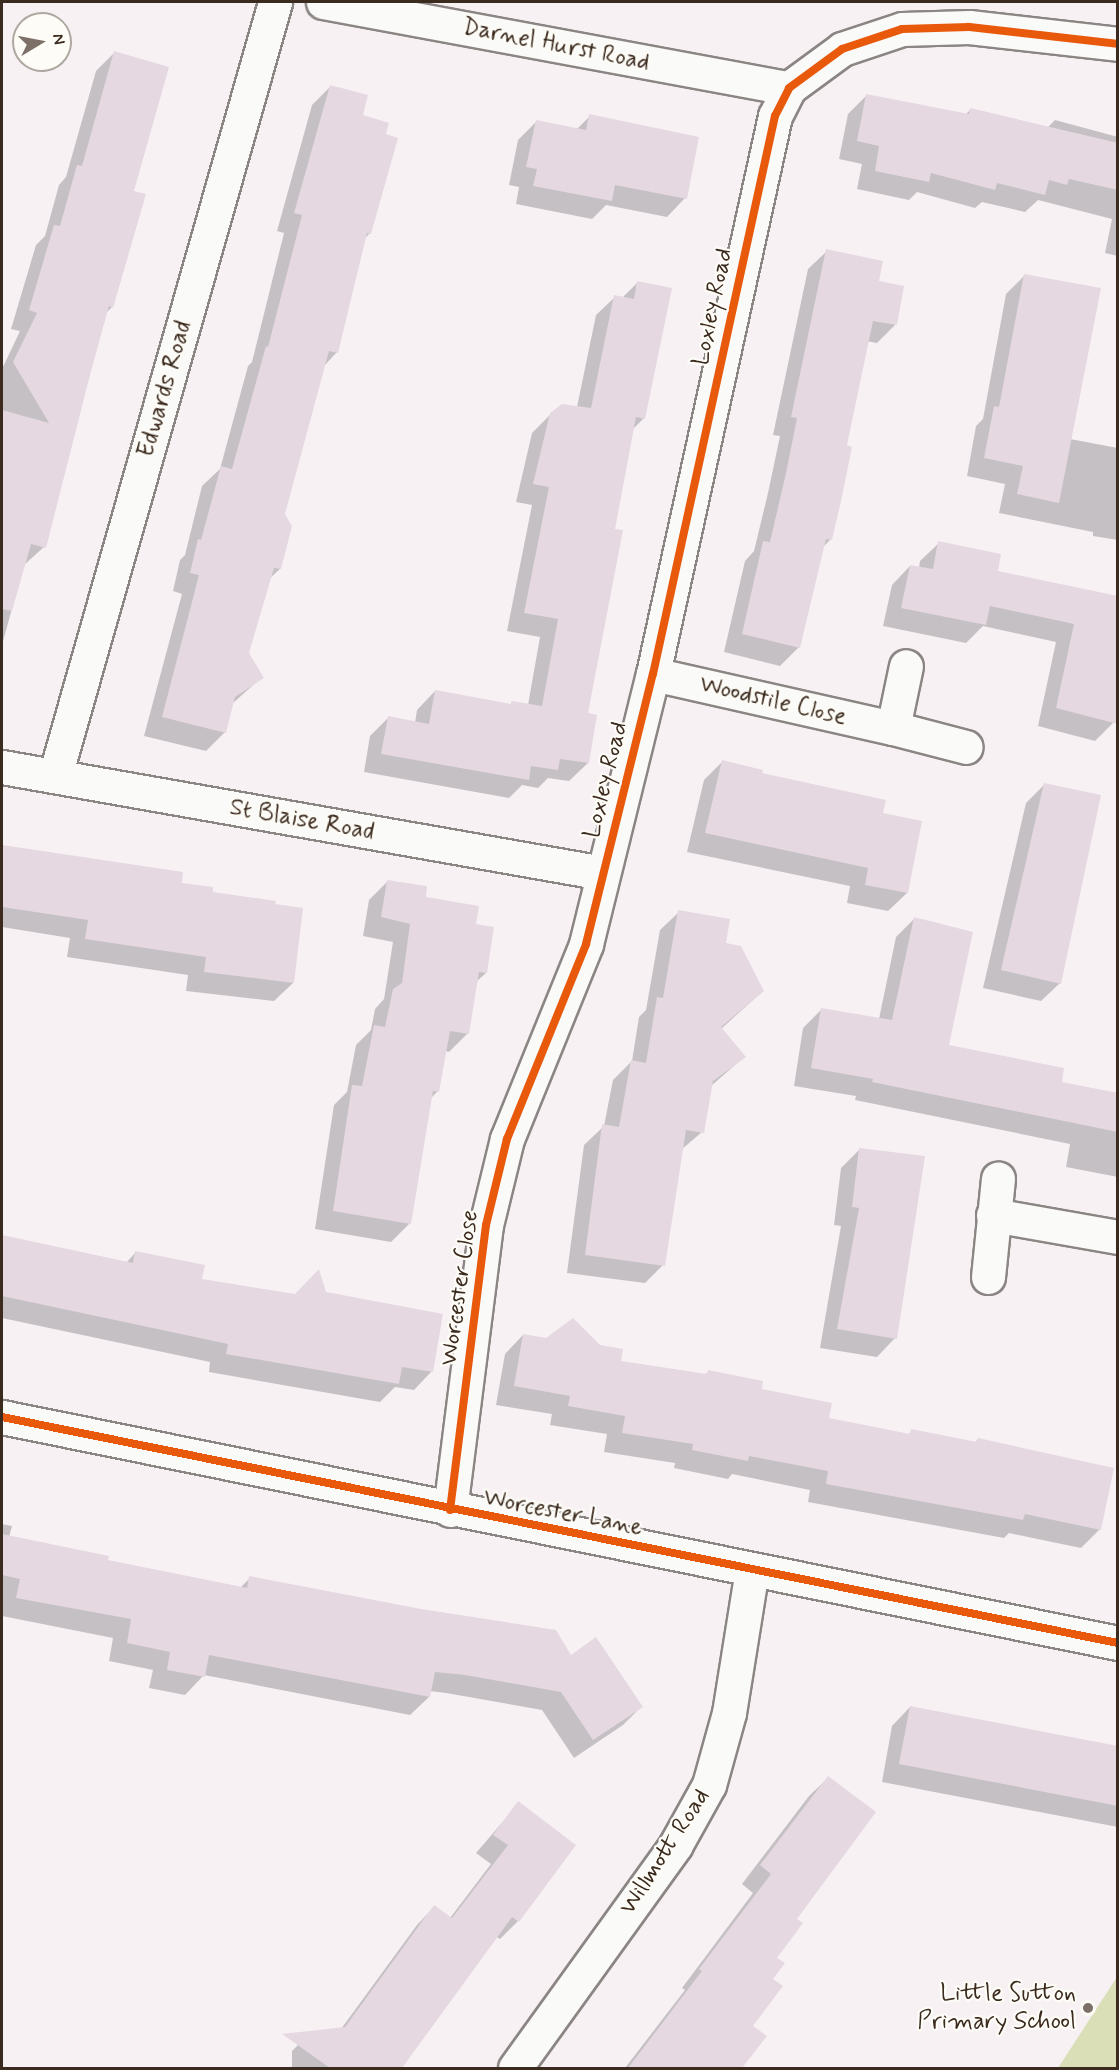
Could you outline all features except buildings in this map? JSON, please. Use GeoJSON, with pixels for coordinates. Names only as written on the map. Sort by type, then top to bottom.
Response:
{"type":"FeatureCollection","features":[{"type":"Feature","properties":{"kind":"street","name":"Edwards Road"},"geometry":{"type":"LineString","coordinates":[[55,776],[275,2]]}},
{"type":"Feature","properties":{"kind":"street","name":"Darnel Hurst Road"},"geometry":{"type":"LineString","coordinates":[[323,2],[789,88]]}},
{"type":"Feature","properties":{"kind":"street","name":"Loxley Road"},"geometry":{"type":"LineString","coordinates":[[603,873],[653,674],[775,116],[789,88],[842,49],[902,29],[969,27],[1118,44]]}},
{"type":"Feature","properties":{"kind":"street"},"geometry":{"type":"LineString","coordinates":[[893,728],[906,666]]}},
{"type":"Feature","properties":{"kind":"street","name":"Woodstile Close"},"geometry":{"type":"LineString","coordinates":[[653,674],[893,728],[966,747]]}},
{"type":"Feature","properties":{"kind":"street","name":"St Blaise Road"},"geometry":{"type":"LineString","coordinates":[[2,767],[603,873]]}},
{"type":"Feature","properties":{"kind":"street","name":"Worcester Close"},"geometry":{"type":"LineString","coordinates":[[450,1510],[489,1214],[507,1139],[586,944],[603,873]]}},
{"type":"Feature","properties":{"kind":"street"},"geometry":{"type":"LineString","coordinates":[[988,1277],[998,1179]]}},
{"type":"Feature","properties":{"kind":"street"},"geometry":{"type":"LineString","coordinates":[[993,1215],[1118,1237]]}},
{"type":"Feature","properties":{"kind":"street","name":"Worcester Lane"},"geometry":{"type":"LineString","coordinates":[[2,1417],[450,1510],[1118,1643]]}},
{"type":"Feature","properties":{"kind":"street","name":"Willmott Road"},"geometry":{"type":"LineString","coordinates":[[515,2068],[675,1846],[709,1785],[729,1713],[752,1570]]}},
{"type":"Feature","properties":{"kind":"green space"},"geometry":{"type":"Polygon","coordinates":[[[1117,1977],[1117,2068],[1058,2068],[1117,1977]]]}},
{"type":"Feature","properties":{"kind":"cycle path"},"geometry":{"type":"LineString","coordinates":[[450,1510],[486,1225],[507,1139],[586,944],[653,674],[775,116],[789,88],[842,49],[902,29],[969,27],[1118,44]]}},
{"type":"Feature","properties":{"kind":"cycle path"},"geometry":{"type":"LineString","coordinates":[[2,1417],[1118,1643]]}},
{"type":"Feature","properties":{"kind":"place","name":"Little Sutton Primary School"},"geometry":{"type":"Point","coordinates":[1088,2008]}}]}
